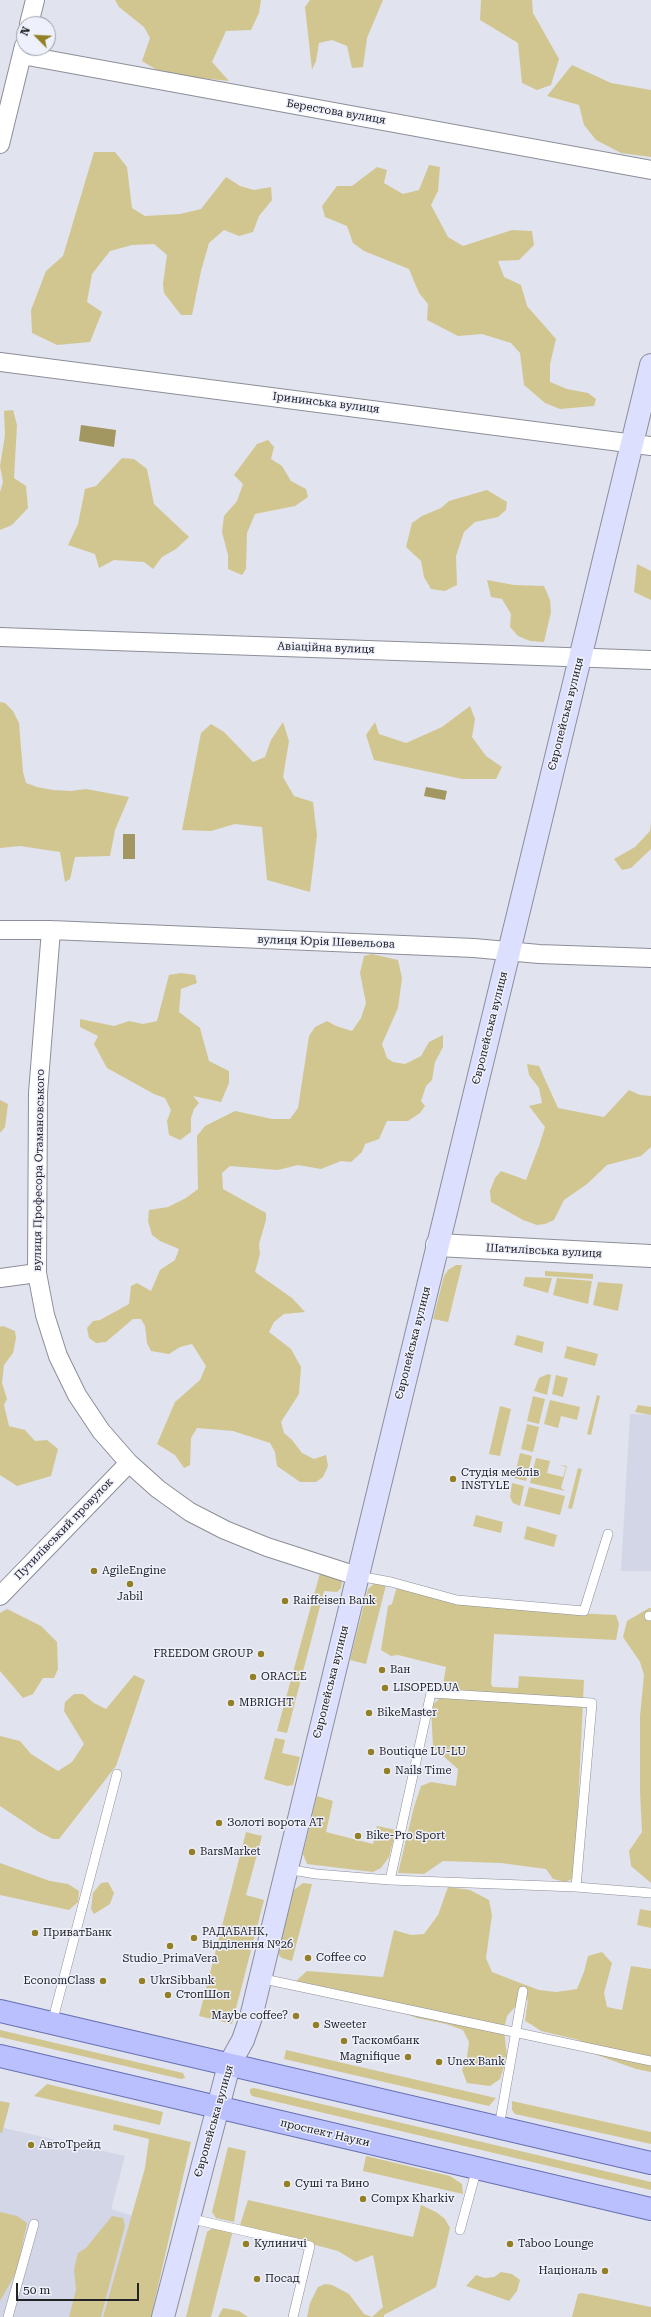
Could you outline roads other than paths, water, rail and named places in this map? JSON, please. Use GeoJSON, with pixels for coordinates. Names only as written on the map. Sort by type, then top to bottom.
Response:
{"type":"FeatureCollection","features":[{"type":"Feature","properties":{"kind":"main road","name":"Європейська вулиця"},"geometry":{"type":"LineString","coordinates":[[163,2317],[216,2108],[229,2065],[243,2040],[260,1978],[580,656],[642,445],[649,378]]}},
{"type":"Feature","properties":{"kind":"main road"},"geometry":{"type":"LineString","coordinates":[[0,2011],[651,2163]]}},
{"type":"Feature","properties":{"kind":"main road","name":"проспект Науки"},"geometry":{"type":"LineString","coordinates":[[0,2056],[216,2108],[651,2209]]}},
{"type":"Feature","properties":{"kind":"street"},"geometry":{"type":"LineString","coordinates":[[31,16],[35,0]]}},
{"type":"Feature","properties":{"kind":"street"},"geometry":{"type":"LineString","coordinates":[[0,144],[22,56]]}},
{"type":"Feature","properties":{"kind":"street","name":"Берестова вулиця"},"geometry":{"type":"LineString","coordinates":[[54,56],[651,170]]}},
{"type":"Feature","properties":{"kind":"street","name":"Ірининська вулиця"},"geometry":{"type":"LineString","coordinates":[[0,362],[642,445]]}},
{"type":"Feature","properties":{"kind":"street","name":"Авіаційна вулиця"},"geometry":{"type":"LineString","coordinates":[[0,636],[580,656],[651,660]]}},
{"type":"Feature","properties":{"kind":"street","name":"вулиця Юрія Шевельова"},"geometry":{"type":"LineString","coordinates":[[0,930],[51,930],[651,958]]}},
{"type":"Feature","properties":{"kind":"street","name":"вулиця Професора Отамановського"},"geometry":{"type":"LineString","coordinates":[[51,930],[38,1093],[37,1273],[45,1315],[58,1356],[77,1395],[97,1425],[129,1463],[158,1489],[190,1512],[225,1530],[267,1547],[357,1576]]}},
{"type":"Feature","properties":{"kind":"street","name":"Шатилівська вулиця"},"geometry":{"type":"LineString","coordinates":[[437,1245],[651,1256]]}},
{"type":"Feature","properties":{"kind":"street"},"geometry":{"type":"LineString","coordinates":[[0,1278],[37,1273]]}},
{"type":"Feature","properties":{"kind":"street","name":"Путилівський провулок"},"geometry":{"type":"LineString","coordinates":[[0,1596],[129,1463]]}},
{"type":"Feature","properties":{"kind":"lane"},"geometry":{"type":"LineString","coordinates":[[357,1576],[391,1582],[457,1600],[584,1611],[608,1534]]}},
{"type":"Feature","properties":{"kind":"lane"},"geometry":{"type":"LineString","coordinates":[[390,1880],[430,1693],[592,1703],[576,1887]]}},
{"type":"Feature","properties":{"kind":"lane"},"geometry":{"type":"LineString","coordinates":[[52,2023],[117,1774]]}},
{"type":"Feature","properties":{"kind":"lane"},"geometry":{"type":"LineString","coordinates":[[286,1869],[316,1874],[390,1880],[576,1887],[651,1893]]}},
{"type":"Feature","properties":{"kind":"lane"},"geometry":{"type":"LineString","coordinates":[[260,1978],[517,2031],[651,2061]]}},
{"type":"Feature","properties":{"kind":"lane"},"geometry":{"type":"LineString","coordinates":[[499,2127],[523,1991]]}},
{"type":"Feature","properties":{"kind":"lane"},"geometry":{"type":"LineString","coordinates":[[460,2230],[477,2168]]}},
{"type":"Feature","properties":{"kind":"lane"},"geometry":{"type":"LineString","coordinates":[[187,2218],[310,2246],[293,2317]]}},
{"type":"Feature","properties":{"kind":"lane"},"geometry":{"type":"LineString","coordinates":[[8,2317],[34,2224]]}},
{"type":"Feature","properties":{"kind":"place","name":"Студія меблів INSTYLE"},"geometry":{"type":"Point","coordinates":[453,1479]}},
{"type":"Feature","properties":{"kind":"place","name":"AgileEngine"},"geometry":{"type":"Point","coordinates":[94,1571]}},
{"type":"Feature","properties":{"kind":"place","name":"Jabil"},"geometry":{"type":"Point","coordinates":[130,1584]}},
{"type":"Feature","properties":{"kind":"place","name":"Raiffeisen Bank"},"geometry":{"type":"Point","coordinates":[285,1601]}},
{"type":"Feature","properties":{"kind":"place","name":"FREEDOM GROUP"},"geometry":{"type":"Point","coordinates":[261,1654]}},
{"type":"Feature","properties":{"kind":"place","name":"Ван"},"geometry":{"type":"Point","coordinates":[382,1670]}},
{"type":"Feature","properties":{"kind":"place","name":"ORACLE"},"geometry":{"type":"Point","coordinates":[253,1677]}},
{"type":"Feature","properties":{"kind":"place","name":"LISOPED.UA"},"geometry":{"type":"Point","coordinates":[385,1688]}},
{"type":"Feature","properties":{"kind":"place","name":"MBRIGHT"},"geometry":{"type":"Point","coordinates":[231,1703]}},
{"type":"Feature","properties":{"kind":"place","name":"BikeMaster"},"geometry":{"type":"Point","coordinates":[369,1713]}},
{"type":"Feature","properties":{"kind":"place","name":"Boutique LU-LU"},"geometry":{"type":"Point","coordinates":[371,1752]}},
{"type":"Feature","properties":{"kind":"place","name":"Nails Time"},"geometry":{"type":"Point","coordinates":[387,1771]}},
{"type":"Feature","properties":{"kind":"place","name":"Золоті ворота АТ"},"geometry":{"type":"Point","coordinates":[219,1823]}},
{"type":"Feature","properties":{"kind":"place","name":"Bike-Pro Sport"},"geometry":{"type":"Point","coordinates":[358,1836]}},
{"type":"Feature","properties":{"kind":"place","name":"BarsMarket"},"geometry":{"type":"Point","coordinates":[192,1852]}},
{"type":"Feature","properties":{"kind":"place","name":"ПриватБанк"},"geometry":{"type":"Point","coordinates":[35,1933]}},
{"type":"Feature","properties":{"kind":"place","name":"РАДАБАНК, Відділення №26"},"geometry":{"type":"Point","coordinates":[194,1938]}},
{"type":"Feature","properties":{"kind":"place","name":"Studio_PrimaVera"},"geometry":{"type":"Point","coordinates":[170,1946]}},
{"type":"Feature","properties":{"kind":"place","name":"Coffee co"},"geometry":{"type":"Point","coordinates":[308,1958]}},
{"type":"Feature","properties":{"kind":"place","name":"EconomClass"},"geometry":{"type":"Point","coordinates":[103,1981]}},
{"type":"Feature","properties":{"kind":"place","name":"UkrSibbank"},"geometry":{"type":"Point","coordinates":[142,1981]}},
{"type":"Feature","properties":{"kind":"place","name":"СтопШоп"},"geometry":{"type":"Point","coordinates":[168,1995]}},
{"type":"Feature","properties":{"kind":"place","name":"Maybe coffee?"},"geometry":{"type":"Point","coordinates":[296,2016]}},
{"type":"Feature","properties":{"kind":"place","name":"Sweeter"},"geometry":{"type":"Point","coordinates":[316,2025]}},
{"type":"Feature","properties":{"kind":"place","name":"Таскомбанк"},"geometry":{"type":"Point","coordinates":[344,2041]}},
{"type":"Feature","properties":{"kind":"place","name":"Magnifique"},"geometry":{"type":"Point","coordinates":[408,2057]}},
{"type":"Feature","properties":{"kind":"place","name":"Unex Bank"},"geometry":{"type":"Point","coordinates":[439,2062]}},
{"type":"Feature","properties":{"kind":"place","name":"АвтоТрейд"},"geometry":{"type":"Point","coordinates":[31,2145]}},
{"type":"Feature","properties":{"kind":"place","name":"Суші та Вино"},"geometry":{"type":"Point","coordinates":[287,2184]}},
{"type":"Feature","properties":{"kind":"place","name":"Compx Kharkiv"},"geometry":{"type":"Point","coordinates":[363,2199]}},
{"type":"Feature","properties":{"kind":"place","name":"Кулиничі"},"geometry":{"type":"Point","coordinates":[246,2244]}},
{"type":"Feature","properties":{"kind":"place","name":"Taboo Lounge"},"geometry":{"type":"Point","coordinates":[510,2244]}},
{"type":"Feature","properties":{"kind":"place","name":"Національ"},"geometry":{"type":"Point","coordinates":[605,2271]}},
{"type":"Feature","properties":{"kind":"place","name":"Посад"},"geometry":{"type":"Point","coordinates":[257,2279]}}]}
